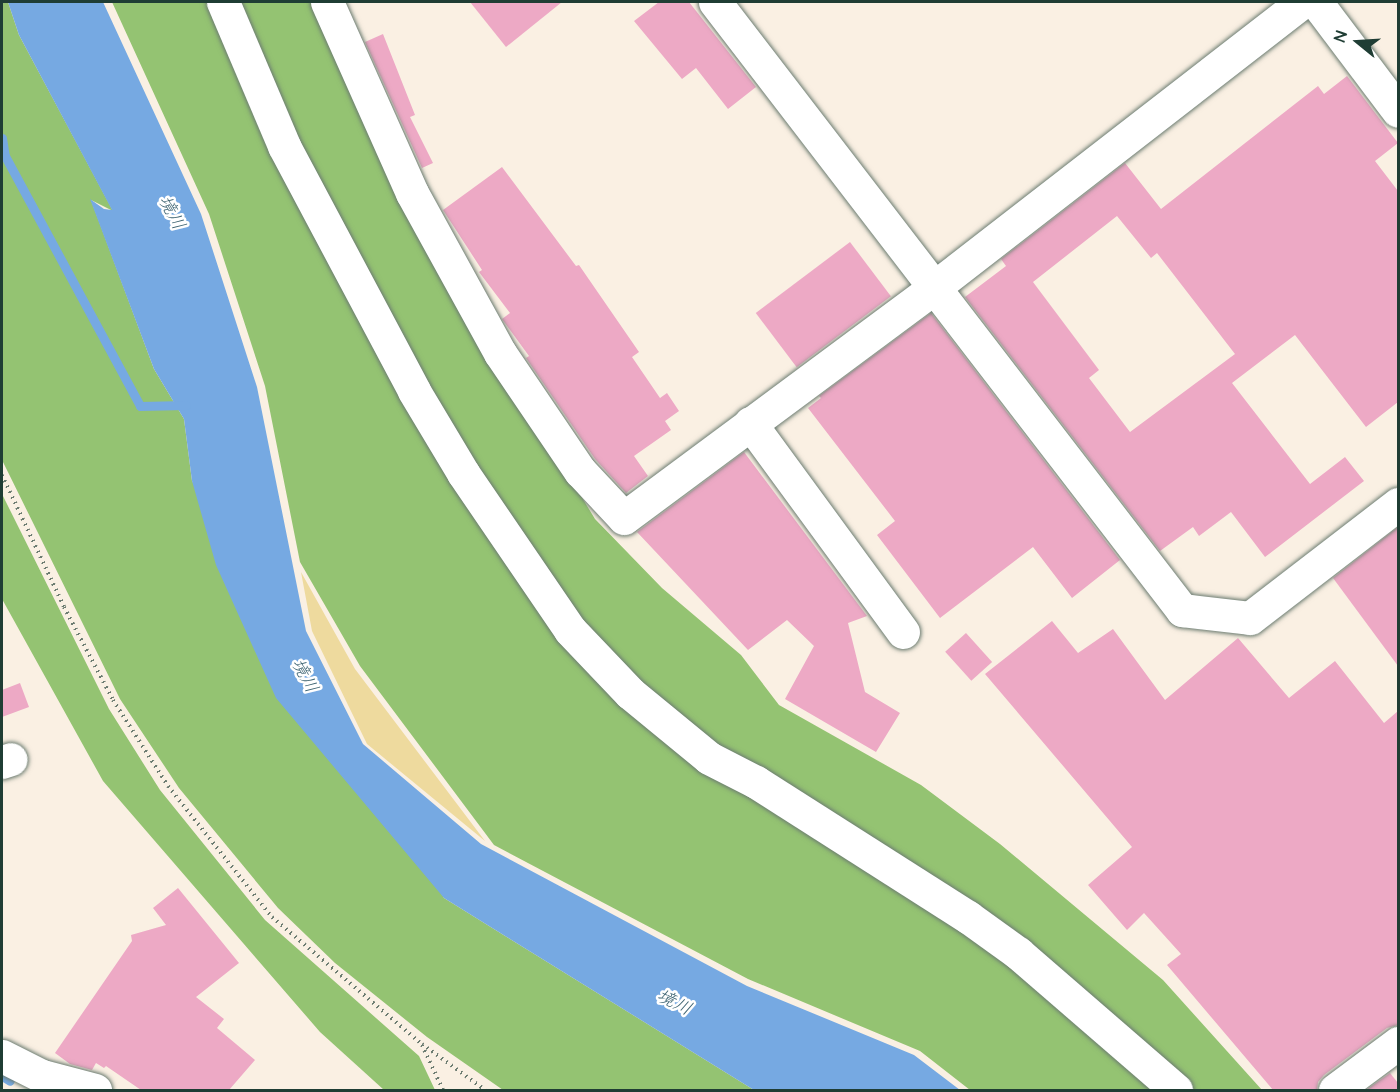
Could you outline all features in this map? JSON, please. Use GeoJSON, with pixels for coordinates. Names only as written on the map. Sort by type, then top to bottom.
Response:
{"type":"FeatureCollection","features":[{"type":"Feature","properties":{"kind":"street"},"geometry":{"type":"LineString","coordinates":[[223,2],[284,146],[414,391],[463,473],[570,630],[630,693],[709,758],[756,783],[968,917],[1018,953],[1176,1090]]}},
{"type":"Feature","properties":{"kind":"street"},"geometry":{"type":"LineString","coordinates":[[327,2],[412,193],[500,353],[580,471],[624,518],[936,286],[1302,2]]}},
{"type":"Feature","properties":{"kind":"street"},"geometry":{"type":"LineString","coordinates":[[715,2],[936,286],[1182,610],[1250,618],[1398,504]]}},
{"type":"Feature","properties":{"kind":"street"},"geometry":{"type":"LineString","coordinates":[[1316,2],[1398,111]]}},
{"type":"Feature","properties":{"kind":"street"},"geometry":{"type":"LineString","coordinates":[[750,423],[903,632]]}},
{"type":"Feature","properties":{"kind":"street"},"geometry":{"type":"LineString","coordinates":[[1335,1090],[1398,1043]]}},
{"type":"Feature","properties":{"kind":"street"},"geometry":{"type":"LineString","coordinates":[[2,1056],[42,1076],[95,1090]]}},
{"type":"Feature","properties":{"kind":"path"},"geometry":{"type":"LineString","coordinates":[[2,475],[64,607],[113,700],[168,786],[272,917],[422,1044],[485,1090]]}},
{"type":"Feature","properties":{"kind":"path"},"geometry":{"type":"LineString","coordinates":[[422,1044],[443,1090]]}},
{"type":"Feature","properties":{"kind":"green space"},"geometry":{"type":"Polygon","coordinates":[[[2,2],[8,2],[19,35],[113,211],[91,200],[154,369],[184,419],[192,481],[444,898],[754,1090],[503,1090],[427,1037],[335,963],[278,908],[179,788],[120,699],[2,460],[2,2]]]}},
{"type":"Feature","properties":{"kind":"green space"},"geometry":{"type":"Polygon","coordinates":[[[112,2],[315,2],[461,298],[595,519],[662,588],[741,655],[779,705],[921,785],[1000,844],[1163,980],[1262,1090],[970,1090],[920,1051],[748,979],[494,845],[360,666],[300,562],[265,386],[209,214],[112,2]]]}},
{"type":"Feature","properties":{"kind":"green space"},"geometry":{"type":"Polygon","coordinates":[[[2,494],[109,709],[160,790],[265,920],[419,1056],[435,1090],[384,1090],[320,1032],[103,781],[2,599],[2,494]]]}},
{"type":"Feature","properties":{"kind":"sand"},"geometry":{"type":"Polygon","coordinates":[[[301,572],[355,669],[485,841],[367,744],[312,631],[301,572]]]}},
{"type":"Feature","properties":{"kind":"water","name":"境川"},"geometry":{"type":"Polygon","coordinates":[[[8,2],[103,2],[201,214],[257,387],[306,631],[363,744],[481,844],[747,986],[914,1055],[960,1090],[754,1090],[444,898],[276,698],[216,565],[192,481],[184,419],[154,369],[90,199],[104,209],[112,210],[19,35],[8,2]]]}},
{"type":"Feature","properties":{"kind":"building"},"geometry":{"type":"Polygon","coordinates":[[[470,2],[562,2],[506,47],[470,2]]]}},
{"type":"Feature","properties":{"kind":"building"},"geometry":{"type":"Polygon","coordinates":[[[659,2],[689,2],[756,87],[728,109],[696,68],[682,79],[634,21],[659,2]]]}},
{"type":"Feature","properties":{"kind":"building"},"geometry":{"type":"Polygon","coordinates":[[[383,34],[415,115],[410,117],[433,163],[422,168],[365,42],[383,34]]]}},
{"type":"Feature","properties":{"kind":"building"},"geometry":{"type":"Polygon","coordinates":[[[1347,76],[1398,143],[1375,161],[1398,191],[1398,402],[1366,427],[1295,335],[1232,383],[1310,484],[1345,457],[1364,481],[1265,557],[1231,512],[1199,536],[1193,527],[1160,551],[965,297],[1006,266],[1001,259],[1125,163],[1161,209],[1318,86],[1324,94],[1347,76]],[[1117,216],[1033,282],[1099,370],[1089,378],[1130,432],[1235,354],[1157,253],[1151,258],[1117,216]]]}},
{"type":"Feature","properties":{"kind":"building"},"geometry":{"type":"Polygon","coordinates":[[[502,167],[576,266],[579,265],[639,352],[632,357],[660,398],[667,393],[679,411],[665,421],[671,430],[634,456],[648,476],[626,493],[595,459],[526,358],[529,356],[502,319],[510,313],[479,272],[482,270],[443,210],[502,167]]]}},
{"type":"Feature","properties":{"kind":"building"},"geometry":{"type":"Polygon","coordinates":[[[850,242],[891,296],[797,367],[756,313],[850,242]]]}},
{"type":"Feature","properties":{"kind":"building"},"geometry":{"type":"Polygon","coordinates":[[[931,313],[1120,560],[1072,598],[1033,547],[940,618],[877,535],[895,521],[808,408],[821,398],[819,396],[931,313]]]}},
{"type":"Feature","properties":{"kind":"building"},"geometry":{"type":"Polygon","coordinates":[[[744,452],[867,616],[848,623],[865,692],[900,713],[876,752],[785,699],[814,646],[787,620],[748,650],[637,532],[744,452]]]}},
{"type":"Feature","properties":{"kind":"building"},"geometry":{"type":"Polygon","coordinates":[[[1398,527],[1398,666],[1333,578],[1398,527]]]}},
{"type":"Feature","properties":{"kind":"building"},"geometry":{"type":"Polygon","coordinates":[[[1052,621],[1078,653],[1113,629],[1165,700],[1238,638],[1289,698],[1335,661],[1384,723],[1398,711],[1398,1025],[1387,1028],[1324,1075],[1318,1082],[1317,1090],[1273,1090],[1167,965],[1181,954],[1144,913],[1127,930],[1088,885],[1132,847],[985,674],[1052,621]]]}},
{"type":"Feature","properties":{"kind":"building"},"geometry":{"type":"Polygon","coordinates":[[[966,633],[992,662],[971,681],[945,652],[966,633]]]}},
{"type":"Feature","properties":{"kind":"building"},"geometry":{"type":"Polygon","coordinates":[[[20,683],[29,707],[2,717],[2,690],[20,683]]]}},
{"type":"Feature","properties":{"kind":"building"},"geometry":{"type":"Polygon","coordinates":[[[178,888],[239,963],[196,997],[224,1019],[217,1028],[255,1060],[229,1090],[141,1090],[106,1066],[104,1068],[96,1063],[92,1070],[70,1064],[55,1053],[132,941],[131,935],[166,925],[153,908],[178,888]]]}},
{"type":"Feature","properties":{"kind":"building"},"geometry":{"type":"Polygon","coordinates":[[[1390,1073],[1398,1083],[1398,1090],[1366,1090],[1390,1073]]]}},
{"type":"Feature","properties":{"kind":"waterway"},"geometry":{"type":"LineString","coordinates":[[2,138],[5,156],[140,406],[186,405]]}},
{"type":"Feature","properties":{"kind":"waterway"},"geometry":{"type":"LineString","coordinates":[[2,1076],[10,1081]]}}]}
